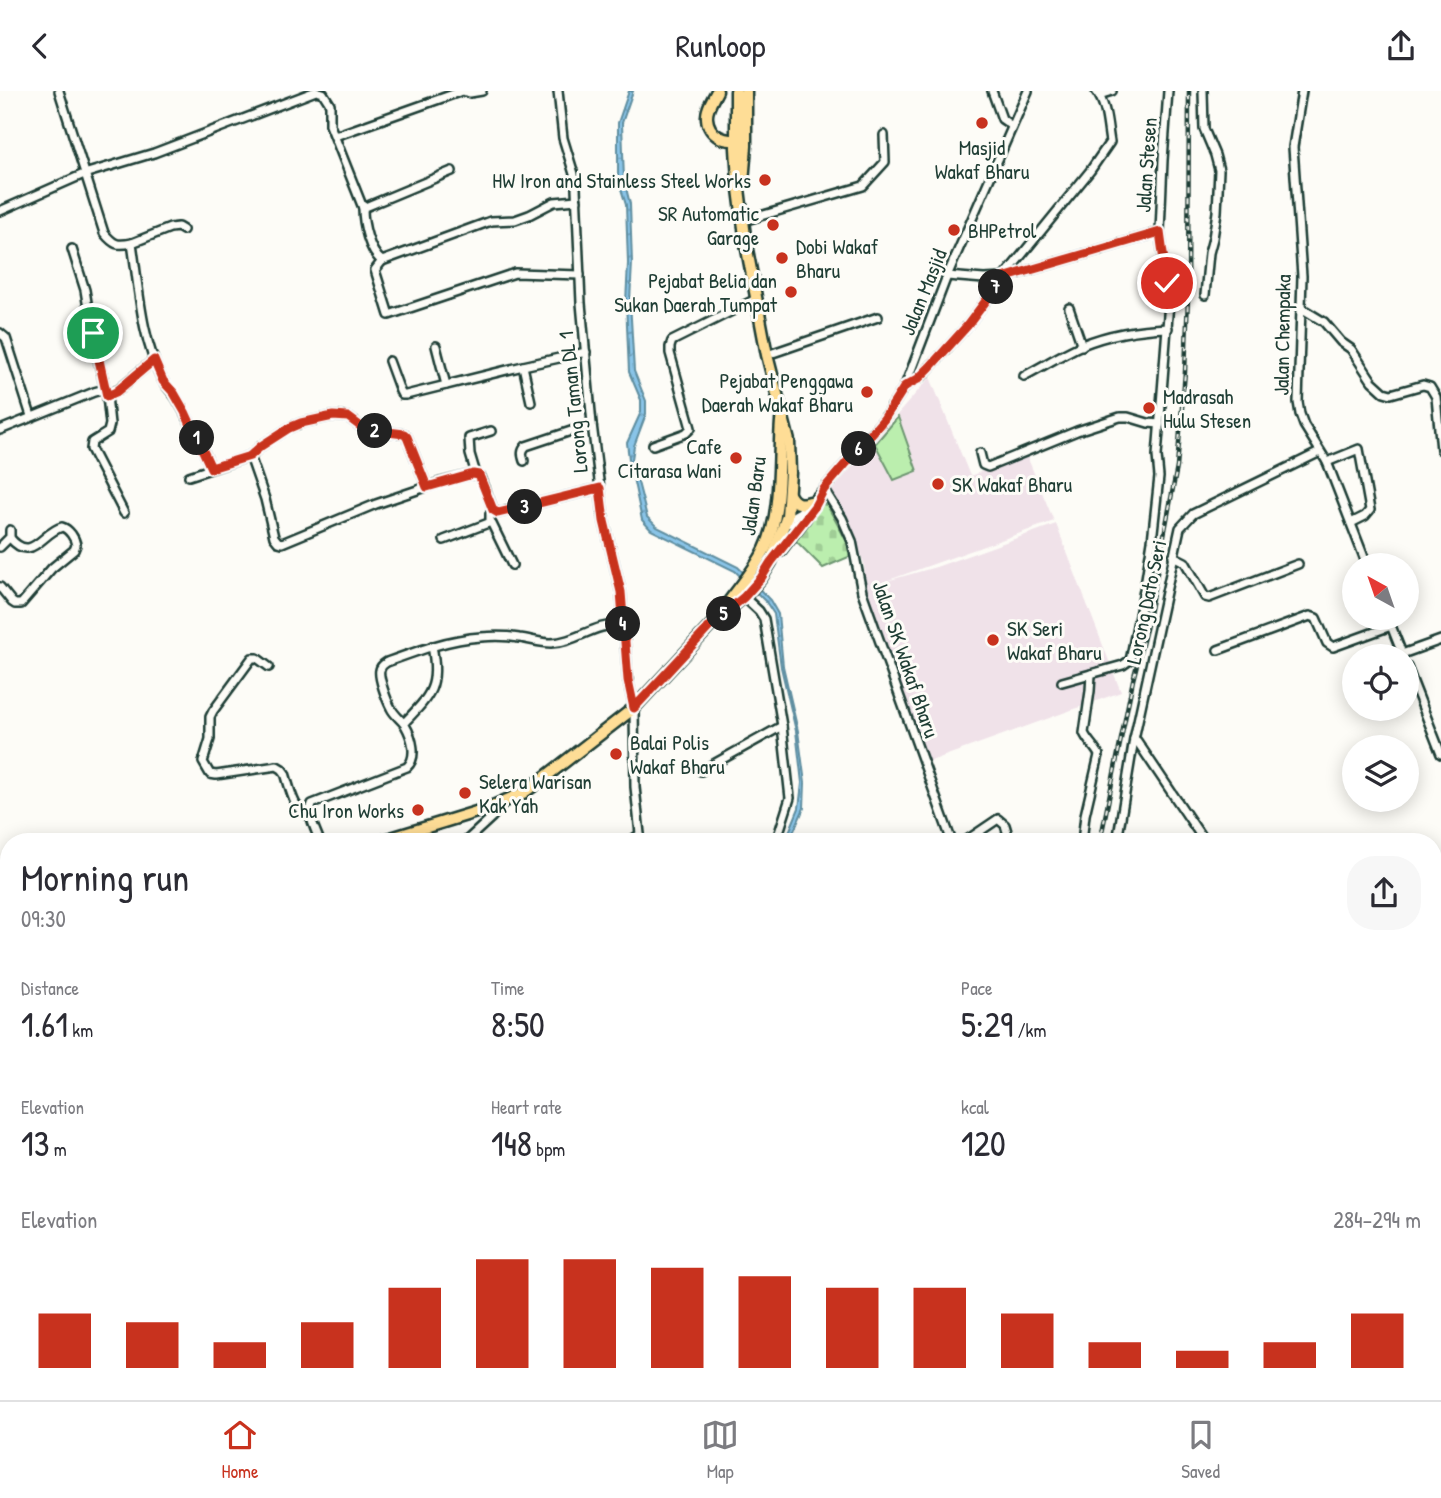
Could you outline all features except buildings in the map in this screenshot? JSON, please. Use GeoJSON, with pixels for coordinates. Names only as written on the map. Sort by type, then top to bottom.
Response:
{"type":"FeatureCollection","features":[{"type":"Feature","properties":{"kind":"main road"},"geometry":{"type":"LineString","coordinates":[[717,91],[706,119],[710,129],[726,141],[736,140],[746,131]]}},
{"type":"Feature","properties":{"kind":"main road"},"geometry":{"type":"LineString","coordinates":[[736,91],[736,140],[741,203]]}},
{"type":"Feature","properties":{"kind":"main road"},"geometry":{"type":"LineString","coordinates":[[741,203],[746,91]]}},
{"type":"Feature","properties":{"kind":"main road","name":"Jalan Baru"},"geometry":{"type":"LineString","coordinates":[[713,623],[744,597],[771,562],[785,520],[789,494],[789,440],[767,355],[741,203]]}},
{"type":"Feature","properties":{"kind":"main road","name":"Jalan Baru"},"geometry":{"type":"LineString","coordinates":[[713,623],[761,557],[770,535],[777,498],[781,414]]}},
{"type":"Feature","properties":{"kind":"main road"},"geometry":{"type":"LineString","coordinates":[[789,494],[796,503],[810,502]]}},
{"type":"Feature","properties":{"kind":"main road"},"geometry":{"type":"LineString","coordinates":[[770,535],[785,520],[777,498]]}},
{"type":"Feature","properties":{"kind":"main road"},"geometry":{"type":"LineString","coordinates":[[771,562],[804,518]]}},
{"type":"Feature","properties":{"kind":"main road"},"geometry":{"type":"LineString","coordinates":[[407,833],[505,802],[523,793],[634,708],[713,623]]}},
{"type":"Feature","properties":{"kind":"street"},"geometry":{"type":"LineString","coordinates":[[59,91],[104,233],[115,244],[120,245],[170,228],[178,227],[183,230]]}},
{"type":"Feature","properties":{"kind":"street"},"geometry":{"type":"LineString","coordinates":[[0,211],[85,174],[154,153],[316,91],[323,93],[330,104],[329,119],[363,208],[363,221],[375,254],[382,261]]}},
{"type":"Feature","properties":{"kind":"street"},"geometry":{"type":"LineString","coordinates":[[335,136],[461,91],[482,91]]}},
{"type":"Feature","properties":{"kind":"street","name":"Lorong Taman DL 1"},"geometry":{"type":"LineString","coordinates":[[558,91],[563,138],[574,174],[577,200],[581,303],[592,424],[604,521],[621,592],[628,680],[634,708],[635,787],[640,833]]}},
{"type":"Feature","properties":{"kind":"street"},"geometry":{"type":"LineString","coordinates":[[992,91],[1002,119],[1012,126]]}},
{"type":"Feature","properties":{"kind":"street","name":"Jalan Masjid"},"geometry":{"type":"LineString","coordinates":[[785,520],[800,512],[824,489],[884,419],[905,386],[947,276],[1028,91]]}},
{"type":"Feature","properties":{"kind":"street"},"geometry":{"type":"LineString","coordinates":[[905,386],[918,379],[967,326],[1090,171],[1110,142],[1106,114],[1097,93],[1112,91]]}},
{"type":"Feature","properties":{"kind":"street","name":"Jalan Stesen"},"geometry":{"type":"LineString","coordinates":[[947,276],[1003,278],[1160,232],[1168,91]]}},
{"type":"Feature","properties":{"kind":"street"},"geometry":{"type":"LineString","coordinates":[[1203,91],[1204,129],[1219,170],[1217,212],[1205,295]]}},
{"type":"Feature","properties":{"kind":"street","name":"Jalan Chempaka"},"geometry":{"type":"LineString","coordinates":[[1302,91],[1293,156],[1302,276],[1298,402],[1304,425],[1327,461],[1362,553]]}},
{"type":"Feature","properties":{"kind":"street"},"geometry":{"type":"LineString","coordinates":[[743,221],[863,186],[885,162],[884,135]]}},
{"type":"Feature","properties":{"kind":"street"},"geometry":{"type":"LineString","coordinates":[[363,208],[452,171]]}},
{"type":"Feature","properties":{"kind":"street"},"geometry":{"type":"LineString","coordinates":[[577,200],[554,202],[515,220],[491,221],[382,261],[375,270],[389,315],[515,274],[580,275]]}},
{"type":"Feature","properties":{"kind":"street"},"geometry":{"type":"LineString","coordinates":[[1062,682],[1123,665],[1131,656],[1152,541],[1159,477],[1157,456],[1169,302],[1160,232]]}},
{"type":"Feature","properties":{"kind":"street"},"geometry":{"type":"LineString","coordinates":[[132,243],[145,330],[154,360],[163,381],[185,412],[211,468]]}},
{"type":"Feature","properties":{"kind":"street"},"geometry":{"type":"LineString","coordinates":[[72,249],[83,283],[110,424],[105,434],[92,442],[90,447],[124,513]]}},
{"type":"Feature","properties":{"kind":"street"},"geometry":{"type":"LineString","coordinates":[[653,445],[686,433],[691,428],[670,353],[672,341],[756,299]]}},
{"type":"Feature","properties":{"kind":"street"},"geometry":{"type":"LineString","coordinates":[[1069,308],[1082,346]]}},
{"type":"Feature","properties":{"kind":"street"},"geometry":{"type":"LineString","coordinates":[[1301,308],[1324,322],[1341,342],[1351,349],[1372,381],[1385,393],[1391,394],[1423,385],[1430,387],[1436,397],[1441,450]]}},
{"type":"Feature","properties":{"kind":"street"},"geometry":{"type":"LineString","coordinates":[[767,355],[878,317]]}},
{"type":"Feature","properties":{"kind":"street"},"geometry":{"type":"LineString","coordinates":[[1024,376],[1082,346],[1112,335],[1151,328],[1168,328]]}},
{"type":"Feature","properties":{"kind":"street"},"geometry":{"type":"LineString","coordinates":[[0,333],[6,338],[31,416]]}},
{"type":"Feature","properties":{"kind":"street"},"geometry":{"type":"LineString","coordinates":[[436,346],[446,385]]}},
{"type":"Feature","properties":{"kind":"street"},"geometry":{"type":"LineString","coordinates":[[390,362],[402,394],[406,395],[586,352]]}},
{"type":"Feature","properties":{"kind":"street"},"geometry":{"type":"LineString","coordinates":[[0,430],[94,392],[116,392],[154,360]]}},
{"type":"Feature","properties":{"kind":"street"},"geometry":{"type":"LineString","coordinates":[[523,366],[531,402]]}},
{"type":"Feature","properties":{"kind":"street"},"geometry":{"type":"LineString","coordinates":[[189,475],[250,456],[261,446],[301,423],[343,415],[364,429],[404,434],[427,487]]}},
{"type":"Feature","properties":{"kind":"street"},"geometry":{"type":"LineString","coordinates":[[980,453],[983,465],[988,467],[1076,431],[1120,417],[1160,424]]}},
{"type":"Feature","properties":{"kind":"street"},"geometry":{"type":"LineString","coordinates":[[524,461],[522,454],[526,446],[592,424]]}},
{"type":"Feature","properties":{"kind":"street"},"geometry":{"type":"LineString","coordinates":[[491,431],[469,438],[476,474],[481,477],[494,511]]}},
{"type":"Feature","properties":{"kind":"street"},"geometry":{"type":"LineString","coordinates":[[1327,461],[1359,449],[1370,510],[1366,516],[1351,523]]}},
{"type":"Feature","properties":{"kind":"street","name":"Lorong Dato Seri"},"geometry":{"type":"LineString","coordinates":[[1118,833],[1134,739],[1180,528],[1193,515],[1320,452]]}},
{"type":"Feature","properties":{"kind":"street"},"geometry":{"type":"LineString","coordinates":[[250,456],[265,499],[274,537],[282,543],[376,504],[476,474]]}},
{"type":"Feature","properties":{"kind":"street"},"geometry":{"type":"LineString","coordinates":[[494,511],[501,513],[600,488]]}},
{"type":"Feature","properties":{"kind":"street","name":"Jalan Masjid"},"geometry":{"type":"LineString","coordinates":[[804,518],[815,506],[824,489]]}},
{"type":"Feature","properties":{"kind":"street","name":"Jalan SK Wakaf Bharu"},"geometry":{"type":"LineString","coordinates":[[824,489],[852,541],[862,592],[949,833]]}},
{"type":"Feature","properties":{"kind":"street"},"geometry":{"type":"LineString","coordinates":[[494,511],[490,514],[491,523],[512,565]]}},
{"type":"Feature","properties":{"kind":"street"},"geometry":{"type":"LineString","coordinates":[[785,520],[798,522],[804,518]]}},
{"type":"Feature","properties":{"kind":"street"},"geometry":{"type":"LineString","coordinates":[[444,540],[491,523]]}},
{"type":"Feature","properties":{"kind":"street"},"geometry":{"type":"LineString","coordinates":[[0,547],[10,534],[15,544],[30,548],[62,527],[75,540],[76,545],[21,604],[12,602],[0,587]]}},
{"type":"Feature","properties":{"kind":"street"},"geometry":{"type":"LineString","coordinates":[[1173,556],[1185,562],[1206,597],[1297,564]]}},
{"type":"Feature","properties":{"kind":"street"},"geometry":{"type":"LineString","coordinates":[[744,597],[764,619],[782,726],[790,798],[779,833]]}},
{"type":"Feature","properties":{"kind":"street"},"geometry":{"type":"LineString","coordinates":[[1218,650],[1310,616],[1316,618],[1323,637],[1332,647],[1371,630]]}},
{"type":"Feature","properties":{"kind":"street"},"geometry":{"type":"LineString","coordinates":[[317,833],[310,809],[318,800],[407,767],[411,763],[413,752],[410,737],[404,723],[391,708],[380,677],[380,670],[387,661],[432,646],[481,637],[518,638],[552,643],[598,627],[623,625]]}},
{"type":"Feature","properties":{"kind":"street"},"geometry":{"type":"LineString","coordinates":[[1419,648],[1441,640]]}},
{"type":"Feature","properties":{"kind":"street"},"geometry":{"type":"LineString","coordinates":[[404,723],[428,694],[435,680],[436,666],[432,646]]}},
{"type":"Feature","properties":{"kind":"street"},"geometry":{"type":"LineString","coordinates":[[270,667],[257,658],[252,658],[213,712],[210,717],[210,739],[203,762],[210,774],[216,775],[277,766],[285,773],[299,810],[310,816]]}},
{"type":"Feature","properties":{"kind":"street"},"geometry":{"type":"LineString","coordinates":[[1083,833],[1099,755],[1084,733],[1091,674]]}},
{"type":"Feature","properties":{"kind":"street"},"geometry":{"type":"LineString","coordinates":[[1419,696],[1441,754]]}},
{"type":"Feature","properties":{"kind":"street"},"geometry":{"type":"LineString","coordinates":[[701,771],[782,726]]}},
{"type":"Feature","properties":{"kind":"street"},"geometry":{"type":"LineString","coordinates":[[1134,739],[1138,741],[1199,833]]}},
{"type":"Feature","properties":{"kind":"street"},"geometry":{"type":"LineString","coordinates":[[475,833],[505,802]]}},
{"type":"Feature","properties":{"kind":"street"},"geometry":{"type":"LineString","coordinates":[[977,833],[998,819],[1005,825],[1007,833]]}},
{"type":"Feature","properties":{"kind":"shaded area","name":"SK Seri Wakaf Bharu"},"geometry":{"type":"Polygon","coordinates":[[[930,377],[970,476],[1026,454],[1054,521],[883,582],[936,567],[1056,524],[1121,692],[928,762],[866,587],[864,563],[846,516],[831,491],[930,377]]]}},
{"type":"Feature","properties":{"kind":"green space"},"geometry":{"type":"Polygon","coordinates":[[[898,417],[917,471],[894,480],[875,444],[898,417]]]}},
{"type":"Feature","properties":{"kind":"green space"},"geometry":{"type":"Polygon","coordinates":[[[822,504],[827,505],[846,540],[851,556],[823,568],[794,539],[822,504]]]}},
{"type":"Feature","properties":{"kind":"water"},"geometry":{"type":"Polygon","coordinates":[[[629,91],[633,91],[622,123],[624,180],[630,204],[630,301],[634,371],[646,401],[646,414],[632,459],[647,517],[657,527],[738,567],[770,600],[778,614],[783,666],[798,731],[805,783],[804,808],[793,833],[789,833],[799,808],[802,783],[796,731],[781,667],[774,614],[766,602],[735,571],[651,530],[642,520],[627,443],[641,412],[641,400],[629,372],[626,205],[618,179],[618,123],[629,91]]]}},
{"type":"Feature","properties":{"kind":"railway"},"geometry":{"type":"LineString","coordinates":[[1102,833],[1147,625],[1177,467],[1188,297],[1189,91]]}},
{"type":"Feature","properties":{"kind":"place","name":"Masjid Wakaf Bharu"},"geometry":{"type":"Point","coordinates":[982,123]}},
{"type":"Feature","properties":{"kind":"place","name":"HW Iron and Stainless Steel Works"},"geometry":{"type":"Point","coordinates":[765,180]}},
{"type":"Feature","properties":{"kind":"place","name":"SR Automatic Garage"},"geometry":{"type":"Point","coordinates":[773,225]}},
{"type":"Feature","properties":{"kind":"place","name":"BHPetrol"},"geometry":{"type":"Point","coordinates":[954,230]}},
{"type":"Feature","properties":{"kind":"place","name":"Dobi Wakaf Bharu"},"geometry":{"type":"Point","coordinates":[782,258]}},
{"type":"Feature","properties":{"kind":"place","name":"Pejabat Belia dan Sukan Daerah Tumpat"},"geometry":{"type":"Point","coordinates":[791,292]}},
{"type":"Feature","properties":{"kind":"place","name":"Pejabat Penggawa Daerah Wakaf Bharu"},"geometry":{"type":"Point","coordinates":[867,392]}},
{"type":"Feature","properties":{"kind":"place","name":"Madrasah Hulu Stesen"},"geometry":{"type":"Point","coordinates":[1149,408]}},
{"type":"Feature","properties":{"kind":"place","name":"Cafe Citarasa Wani"},"geometry":{"type":"Point","coordinates":[736,458]}},
{"type":"Feature","properties":{"kind":"place","name":"SK Wakaf Bharu"},"geometry":{"type":"Point","coordinates":[938,484]}},
{"type":"Feature","properties":{"kind":"place","name":"SK Seri Wakaf Bharu"},"geometry":{"type":"Point","coordinates":[993,640]}},
{"type":"Feature","properties":{"kind":"place","name":"Balai Polis Wakaf Bharu"},"geometry":{"type":"Point","coordinates":[616,754]}},
{"type":"Feature","properties":{"kind":"place","name":"Selera Warisan Kak Yah"},"geometry":{"type":"Point","coordinates":[465,793]}},
{"type":"Feature","properties":{"kind":"place","name":"Chu Iron Works"},"geometry":{"type":"Point","coordinates":[418,810]}},
{"type":"Feature","properties":{"kind":"route"},"geometry":{"type":"LineString","coordinates":[[93,333],[107,396],[116,392],[154,360],[163,381],[185,412],[211,468],[250,456],[261,446],[301,423],[343,415],[364,429],[404,434],[427,487],[473,474],[479,475],[493,510],[498,513],[600,488],[604,521],[621,592],[628,680],[634,708],[713,623],[744,597],[761,578],[815,506],[824,489],[884,419],[905,386],[918,379],[930,367],[967,326],[1003,278],[1160,232],[1167,283]]}}]}
